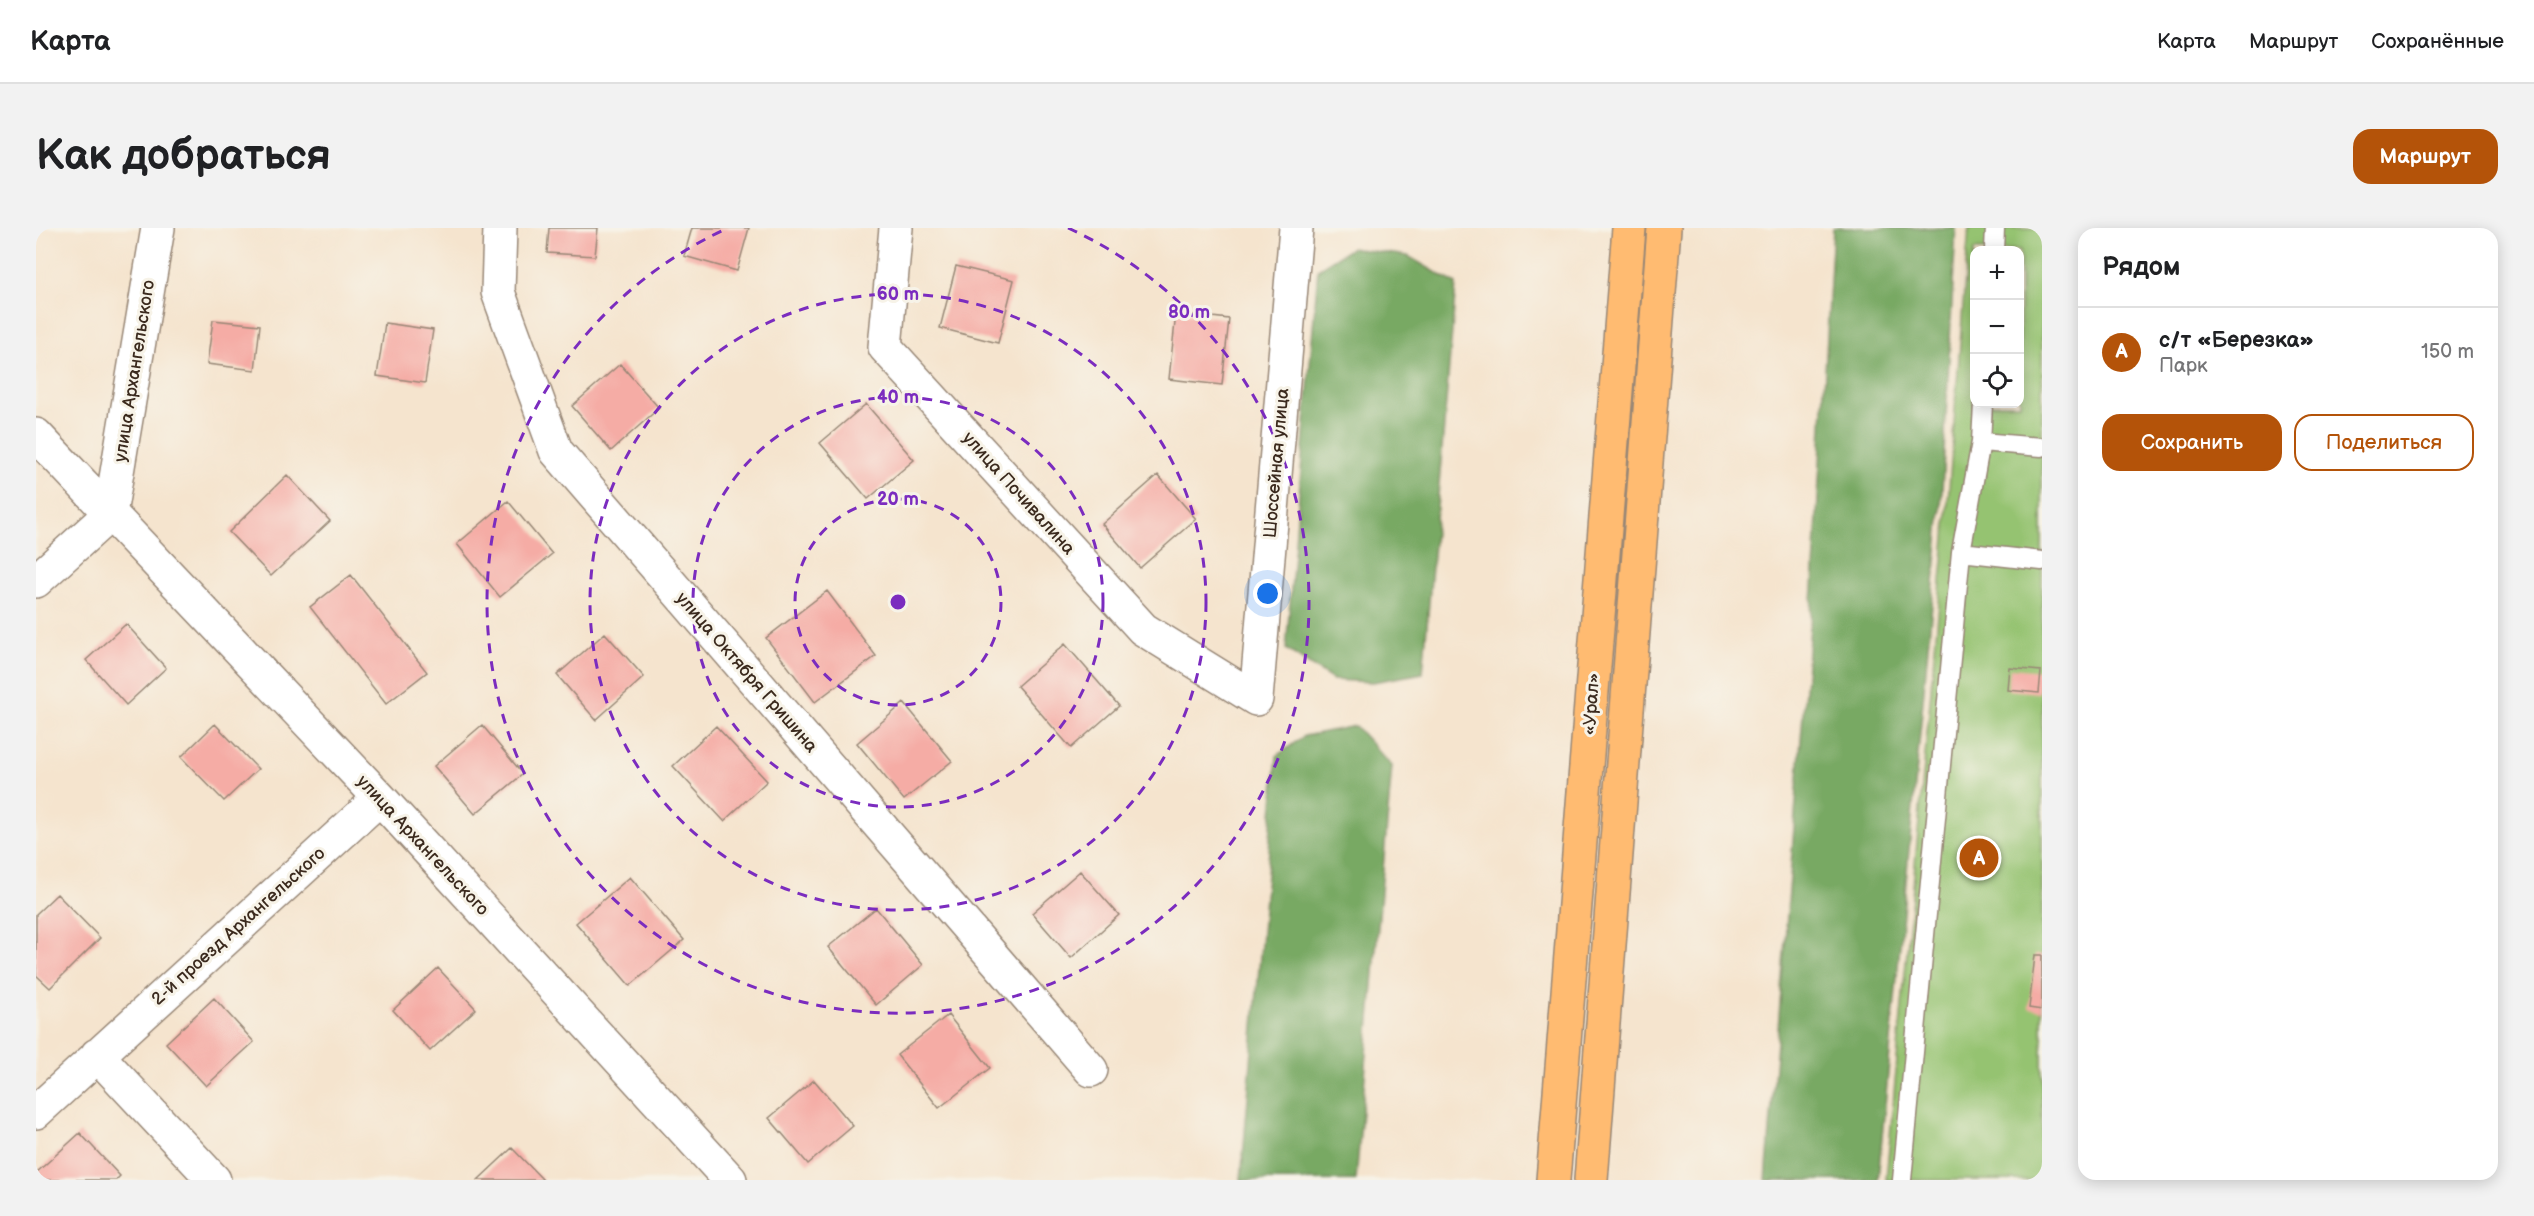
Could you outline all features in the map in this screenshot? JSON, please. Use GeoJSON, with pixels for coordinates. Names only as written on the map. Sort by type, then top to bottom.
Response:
{"type":"FeatureCollection","features":[{"type":"Feature","properties":{"kind":"highway","name":"«Урал»"},"geometry":{"type":"LineString","coordinates":[[1553,1180],[1629,228]]}},
{"type":"Feature","properties":{"kind":"highway","name":"«Урал»"},"geometry":{"type":"LineString","coordinates":[[1591,1180],[1664,228]]}},
{"type":"Feature","properties":{"kind":"street","name":"улица Архангельского"},"geometry":{"type":"LineString","coordinates":[[110,514],[158,228]]}},
{"type":"Feature","properties":{"kind":"street","name":"улица Октября Гришина"},"geometry":{"type":"LineString","coordinates":[[500,228],[498,292],[556,451],[1091,1070]]}},
{"type":"Feature","properties":{"kind":"street","name":"улица Почивалина"},"geometry":{"type":"LineString","coordinates":[[896,228],[885,346],[1143,629],[1256,699]]}},
{"type":"Feature","properties":{"kind":"street","name":"Шоссейная улица"},"geometry":{"type":"LineString","coordinates":[[1256,699],[1296,228]]}},
{"type":"Feature","properties":{"kind":"street","name":"улица Архангельского"},"geometry":{"type":"LineString","coordinates":[[36,435],[380,798],[730,1180]]}},
{"type":"Feature","properties":{"kind":"street"},"geometry":{"type":"LineString","coordinates":[[36,581],[110,514]]}},
{"type":"Feature","properties":{"kind":"street","name":"2-й проезд Архангельского"},"geometry":{"type":"LineString","coordinates":[[36,1112],[380,798]]}},
{"type":"Feature","properties":{"kind":"street"},"geometry":{"type":"LineString","coordinates":[[97,1055],[214,1180]]}},
{"type":"Feature","properties":{"kind":"lane"},"geometry":{"type":"LineString","coordinates":[[1994,246],[1995,228]]}},
{"type":"Feature","properties":{"kind":"lane"},"geometry":{"type":"LineString","coordinates":[[1902,1180],[1961,552],[1981,442],[1983,408]]}},
{"type":"Feature","properties":{"kind":"lane"},"geometry":{"type":"LineString","coordinates":[[1981,442],[2042,447]]}},
{"type":"Feature","properties":{"kind":"lane"},"geometry":{"type":"LineString","coordinates":[[1961,552],[2042,561]]}},
{"type":"Feature","properties":{"kind":"green space"},"geometry":{"type":"Polygon","coordinates":[[[1833,228],[1956,228],[1941,509],[1878,1180],[1766,1180],[1813,588],[1833,228]]]}},
{"type":"Feature","properties":{"kind":"green space"},"geometry":{"type":"Polygon","coordinates":[[[1969,228],[2042,228],[2042,1180],[1886,1180],[1946,527],[1969,228]]]}},
{"type":"Feature","properties":{"kind":"green space"},"geometry":{"type":"Polygon","coordinates":[[[1351,248],[1408,256],[1456,284],[1423,673],[1373,682],[1333,680],[1286,649],[1318,269],[1351,248]]]}},
{"type":"Feature","properties":{"kind":"green space"},"geometry":{"type":"Polygon","coordinates":[[[1355,726],[1392,766],[1356,1180],[1241,1180],[1277,756],[1304,736],[1355,726]]]}},
{"type":"Feature","properties":{"kind":"building"},"geometry":{"type":"Polygon","coordinates":[[[549,228],[598,228],[595,256],[547,253],[549,228]]]}},
{"type":"Feature","properties":{"kind":"building"},"geometry":{"type":"Polygon","coordinates":[[[692,228],[749,228],[737,271],[684,256],[692,228]]]}},
{"type":"Feature","properties":{"kind":"building"},"geometry":{"type":"Polygon","coordinates":[[[956,266],[1014,280],[998,343],[940,328],[956,266]]]}},
{"type":"Feature","properties":{"kind":"building"},"geometry":{"type":"Polygon","coordinates":[[[1176,313],[1229,319],[1222,385],[1169,379],[1176,313]]]}},
{"type":"Feature","properties":{"kind":"building"},"geometry":{"type":"Polygon","coordinates":[[[213,320],[260,325],[255,370],[207,364],[213,320]]]}},
{"type":"Feature","properties":{"kind":"building"},"geometry":{"type":"Polygon","coordinates":[[[385,323],[433,330],[425,383],[377,376],[385,323]]]}},
{"type":"Feature","properties":{"kind":"building"},"geometry":{"type":"Polygon","coordinates":[[[620,364],[659,408],[611,451],[572,406],[620,364]]]}},
{"type":"Feature","properties":{"kind":"building"},"geometry":{"type":"Polygon","coordinates":[[[866,404],[914,460],[868,499],[820,443],[866,404]]]}},
{"type":"Feature","properties":{"kind":"building"},"geometry":{"type":"Polygon","coordinates":[[[287,475],[330,521],[271,576],[229,532],[287,475]]]}},
{"type":"Feature","properties":{"kind":"building"},"geometry":{"type":"Polygon","coordinates":[[[1158,475],[1196,519],[1140,568],[1102,524],[1158,475]]]}},
{"type":"Feature","properties":{"kind":"building"},"geometry":{"type":"Polygon","coordinates":[[[508,501],[552,554],[500,597],[457,544],[508,501]]]}},
{"type":"Feature","properties":{"kind":"building"},"geometry":{"type":"Polygon","coordinates":[[[351,575],[427,672],[386,704],[310,607],[351,575]]]}},
{"type":"Feature","properties":{"kind":"building"},"geometry":{"type":"Polygon","coordinates":[[[827,591],[876,656],[815,702],[766,638],[827,591]]]}},
{"type":"Feature","properties":{"kind":"building"},"geometry":{"type":"Polygon","coordinates":[[[126,624],[166,668],[126,705],[86,660],[126,624]]]}},
{"type":"Feature","properties":{"kind":"building"},"geometry":{"type":"Polygon","coordinates":[[[605,633],[644,677],[596,720],[557,675],[605,633]]]}},
{"type":"Feature","properties":{"kind":"building"},"geometry":{"type":"Polygon","coordinates":[[[1065,644],[1119,706],[1071,748],[1017,686],[1065,644]]]}},
{"type":"Feature","properties":{"kind":"building"},"geometry":{"type":"Polygon","coordinates":[[[2010,668],[2041,671],[2039,693],[2008,690],[2010,668]]]}},
{"type":"Feature","properties":{"kind":"building"},"geometry":{"type":"Polygon","coordinates":[[[904,703],[952,761],[904,800],[857,743],[904,703]]]}},
{"type":"Feature","properties":{"kind":"building"},"geometry":{"type":"Polygon","coordinates":[[[215,724],[258,769],[224,801],[181,757],[215,724]]]}},
{"type":"Feature","properties":{"kind":"building"},"geometry":{"type":"Polygon","coordinates":[[[482,725],[523,774],[475,814],[434,766],[482,725]]]}},
{"type":"Feature","properties":{"kind":"building"},"geometry":{"type":"Polygon","coordinates":[[[716,726],[767,781],[724,821],[673,766],[716,726]]]}},
{"type":"Feature","properties":{"kind":"building"},"geometry":{"type":"Polygon","coordinates":[[[1080,871],[1119,915],[1071,958],[1032,913],[1080,871]]]}},
{"type":"Feature","properties":{"kind":"building"},"geometry":{"type":"Polygon","coordinates":[[[630,877],[684,940],[630,986],[576,923],[630,877]]]}},
{"type":"Feature","properties":{"kind":"building"},"geometry":{"type":"Polygon","coordinates":[[[57,894],[100,938],[50,988],[36,975],[36,914],[57,894]]]}},
{"type":"Feature","properties":{"kind":"building"},"geometry":{"type":"Polygon","coordinates":[[[876,908],[923,965],[876,1005],[828,947],[876,908]]]}},
{"type":"Feature","properties":{"kind":"building"},"geometry":{"type":"Polygon","coordinates":[[[2035,955],[2042,955],[2042,1010],[2029,1008],[2035,955]]]}},
{"type":"Feature","properties":{"kind":"building"},"geometry":{"type":"Polygon","coordinates":[[[438,968],[476,1009],[430,1051],[393,1010],[438,968]]]}},
{"type":"Feature","properties":{"kind":"building"},"geometry":{"type":"Polygon","coordinates":[[[214,998],[254,1042],[206,1086],[166,1043],[214,998]]]}},
{"type":"Feature","properties":{"kind":"building"},"geometry":{"type":"Polygon","coordinates":[[[948,1015],[990,1068],[939,1108],[897,1055],[948,1015]]]}},
{"type":"Feature","properties":{"kind":"building"},"geometry":{"type":"Polygon","coordinates":[[[814,1080],[853,1126],[808,1164],[769,1118],[814,1080]]]}},
{"type":"Feature","properties":{"kind":"building"},"geometry":{"type":"Polygon","coordinates":[[[80,1133],[120,1176],[116,1180],[36,1180],[36,1173],[80,1133]]]}},
{"type":"Feature","properties":{"kind":"building"},"geometry":{"type":"Polygon","coordinates":[[[512,1148],[543,1180],[478,1180],[512,1148]]]}},
{"type":"Feature","properties":{"kind":"place","name":"с/т «Березка»"},"geometry":{"type":"Point","coordinates":[1979,858]}}]}
